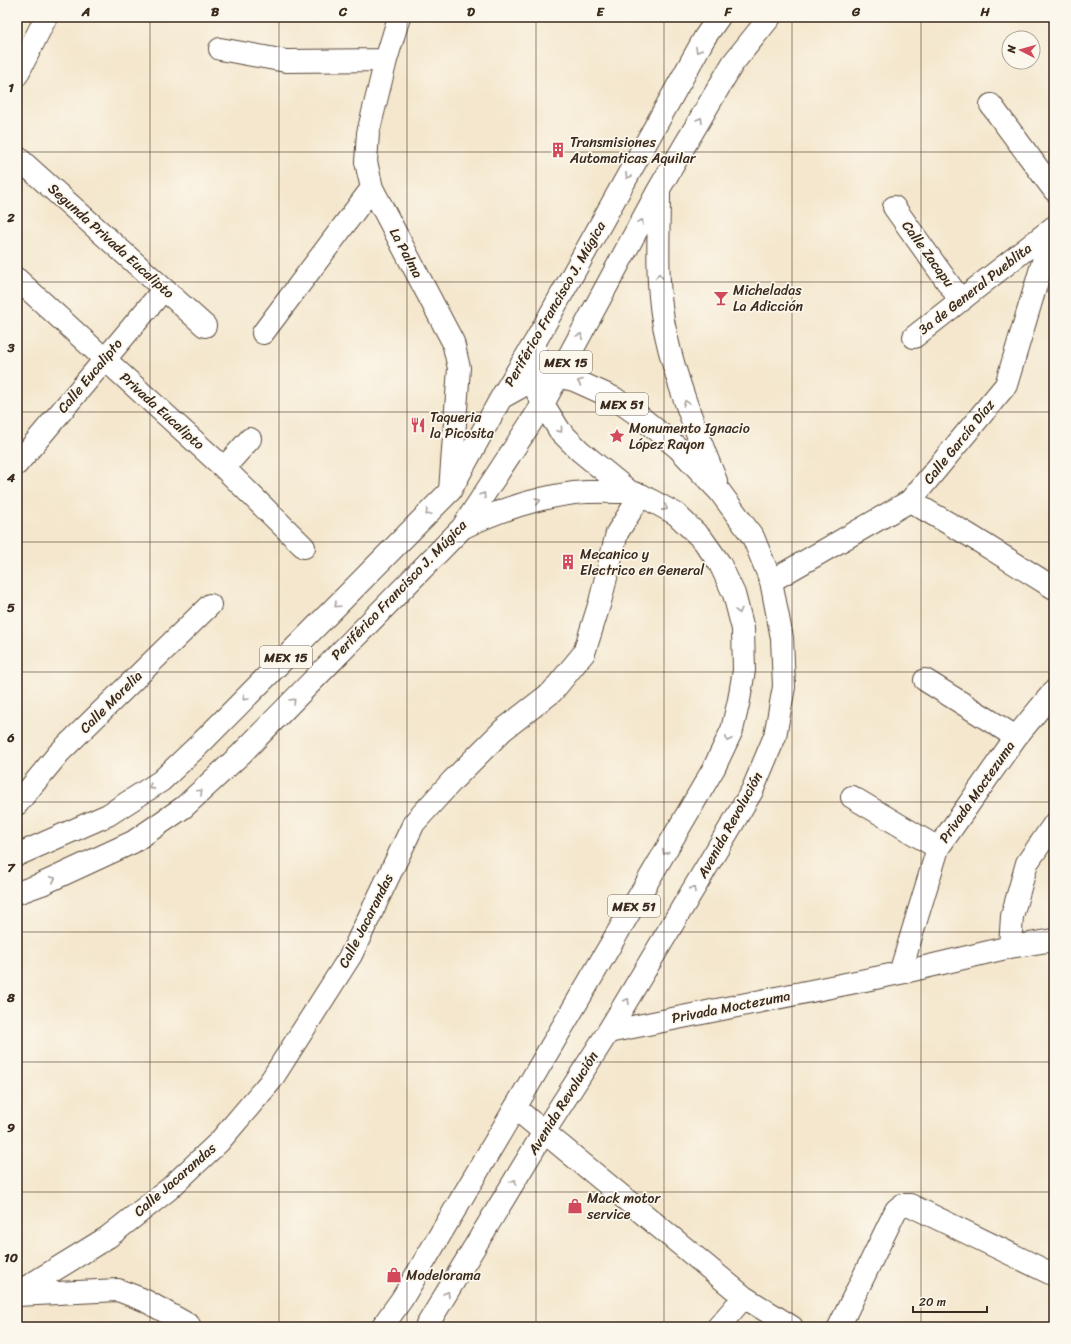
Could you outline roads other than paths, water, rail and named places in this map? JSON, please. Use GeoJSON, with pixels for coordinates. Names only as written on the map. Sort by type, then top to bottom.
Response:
{"type":"FeatureCollection","features":[{"type":"Feature","properties":{"kind":"street"},"geometry":{"type":"LineString","coordinates":[[17,74],[46,17]]}},
{"type":"Feature","properties":{"kind":"street","name":"La Palma"},"geometry":{"type":"LineString","coordinates":[[399,17],[386,60],[368,133],[366,162],[372,188],[453,342],[458,368],[450,491]]}},
{"type":"Feature","properties":{"kind":"street","name":"Periférico Francisco J. Múgica"},"geometry":{"type":"LineString","coordinates":[[17,855],[108,815],[161,781],[203,741],[450,491],[501,398],[535,342],[706,37],[719,17]]}},
{"type":"Feature","properties":{"kind":"street","name":"Periférico Francisco J. Múgica"},"geometry":{"type":"LineString","coordinates":[[17,893],[42,884],[133,842],[184,807],[241,754],[462,528],[543,404],[659,189],[733,63],[770,17]]}},
{"type":"Feature","properties":{"kind":"street"},"geometry":{"type":"LineString","coordinates":[[220,49],[286,61],[386,60]]}},
{"type":"Feature","properties":{"kind":"street"},"geometry":{"type":"LineString","coordinates":[[991,105],[1054,190]]}},
{"type":"Feature","properties":{"kind":"street","name":"Segunda Privada Eucalipto"},"geometry":{"type":"LineString","coordinates":[[17,157],[205,326]]}},
{"type":"Feature","properties":{"kind":"street"},"geometry":{"type":"LineString","coordinates":[[263,333],[372,188]]}},
{"type":"Feature","properties":{"kind":"street"},"geometry":{"type":"LineString","coordinates":[[659,189],[659,287],[666,334],[693,423],[720,492]]}},
{"type":"Feature","properties":{"kind":"street","name":"Calle Zacapu"},"geometry":{"type":"LineString","coordinates":[[894,206],[962,301]]}},
{"type":"Feature","properties":{"kind":"street","name":"3a de General Pueblita"},"geometry":{"type":"LineString","coordinates":[[914,337],[1054,228]]}},
{"type":"Feature","properties":{"kind":"street","name":"Calle García Díaz"},"geometry":{"type":"LineString","coordinates":[[771,581],[910,501],[1006,385],[1054,228]]}},
{"type":"Feature","properties":{"kind":"street","name":"Privada Eucalipto"},"geometry":{"type":"LineString","coordinates":[[17,280],[224,468],[304,547]]}},
{"type":"Feature","properties":{"kind":"street","name":"Calle Eucalipto"},"geometry":{"type":"LineString","coordinates":[[17,464],[164,288]]}},
{"type":"Feature","properties":{"kind":"street","name":"MEX 51"},"geometry":{"type":"LineString","coordinates":[[382,1327],[402,1299],[714,768],[732,730],[744,670],[743,629],[734,594],[720,564],[703,540],[676,514],[635,494],[571,442],[560,431],[538,394],[535,379],[535,342]]}},
{"type":"Feature","properties":{"kind":"street","name":"Avenida Revolución"},"geometry":{"type":"LineString","coordinates":[[426,1327],[544,1132],[608,1032],[752,791],[775,736],[784,687],[782,638],[771,581],[753,537],[720,492],[678,448],[638,415],[614,398],[574,380],[558,376],[547,376],[535,379],[501,398]]}},
{"type":"Feature","properties":{"kind":"street"},"geometry":{"type":"LineString","coordinates":[[224,468],[250,440]]}},
{"type":"Feature","properties":{"kind":"street"},"geometry":{"type":"LineString","coordinates":[[462,528],[486,516],[532,502],[575,493],[635,494]]}},
{"type":"Feature","properties":{"kind":"street","name":"Calle Jacarandas"},"geometry":{"type":"LineString","coordinates":[[17,1294],[108,1237],[169,1189],[219,1142],[270,1082],[351,955],[414,822],[502,730],[552,692],[584,653],[600,602],[617,533],[635,494]]}},
{"type":"Feature","properties":{"kind":"street"},"geometry":{"type":"LineString","coordinates":[[910,501],[969,535],[1054,588]]}},
{"type":"Feature","properties":{"kind":"street","name":"Calle Morelia"},"geometry":{"type":"LineString","coordinates":[[17,804],[59,753],[210,605]]}},
{"type":"Feature","properties":{"kind":"street"},"geometry":{"type":"LineString","coordinates":[[925,680],[1016,737]]}},
{"type":"Feature","properties":{"kind":"street","name":"Privada Moctezuma"},"geometry":{"type":"LineString","coordinates":[[900,973],[938,848],[1016,737],[1054,691]]}},
{"type":"Feature","properties":{"kind":"street"},"geometry":{"type":"LineString","coordinates":[[852,797],[938,848]]}},
{"type":"Feature","properties":{"kind":"street"},"geometry":{"type":"LineString","coordinates":[[1010,947],[1012,916],[1028,863],[1054,824]]}},
{"type":"Feature","properties":{"kind":"street","name":"Privada Moctezuma"},"geometry":{"type":"LineString","coordinates":[[608,1032],[900,973],[1010,947],[1054,940]]}},
{"type":"Feature","properties":{"kind":"street"},"geometry":{"type":"LineString","coordinates":[[515,1108],[744,1297],[792,1327]]}},
{"type":"Feature","properties":{"kind":"street"},"geometry":{"type":"LineString","coordinates":[[839,1327],[896,1210],[902,1206],[910,1205],[1054,1275]]}},
{"type":"Feature","properties":{"kind":"street"},"geometry":{"type":"LineString","coordinates":[[17,1294],[118,1290],[144,1300],[190,1326]]}},
{"type":"Feature","properties":{"kind":"street"},"geometry":{"type":"LineString","coordinates":[[718,1327],[744,1297]]}},
{"type":"Feature","properties":{"kind":"place","name":"Transmisiones Automaticas Aquilar"},"geometry":{"type":"Point","coordinates":[558,150]}},
{"type":"Feature","properties":{"kind":"place","name":"Micheladas La Adicción"},"geometry":{"type":"Point","coordinates":[721,298]}},
{"type":"Feature","properties":{"kind":"place","name":"Taqueria la Picosita"},"geometry":{"type":"Point","coordinates":[418,425]}},
{"type":"Feature","properties":{"kind":"place","name":"Monumento Ignacio López Rayon"},"geometry":{"type":"Point","coordinates":[617,436]}},
{"type":"Feature","properties":{"kind":"place","name":"Mecanico y Electrico en General"},"geometry":{"type":"Point","coordinates":[568,562]}},
{"type":"Feature","properties":{"kind":"place","name":"Mack motor service"},"geometry":{"type":"Point","coordinates":[575,1206]}},
{"type":"Feature","properties":{"kind":"place","name":"Modelorama"},"geometry":{"type":"Point","coordinates":[394,1275]}}]}
